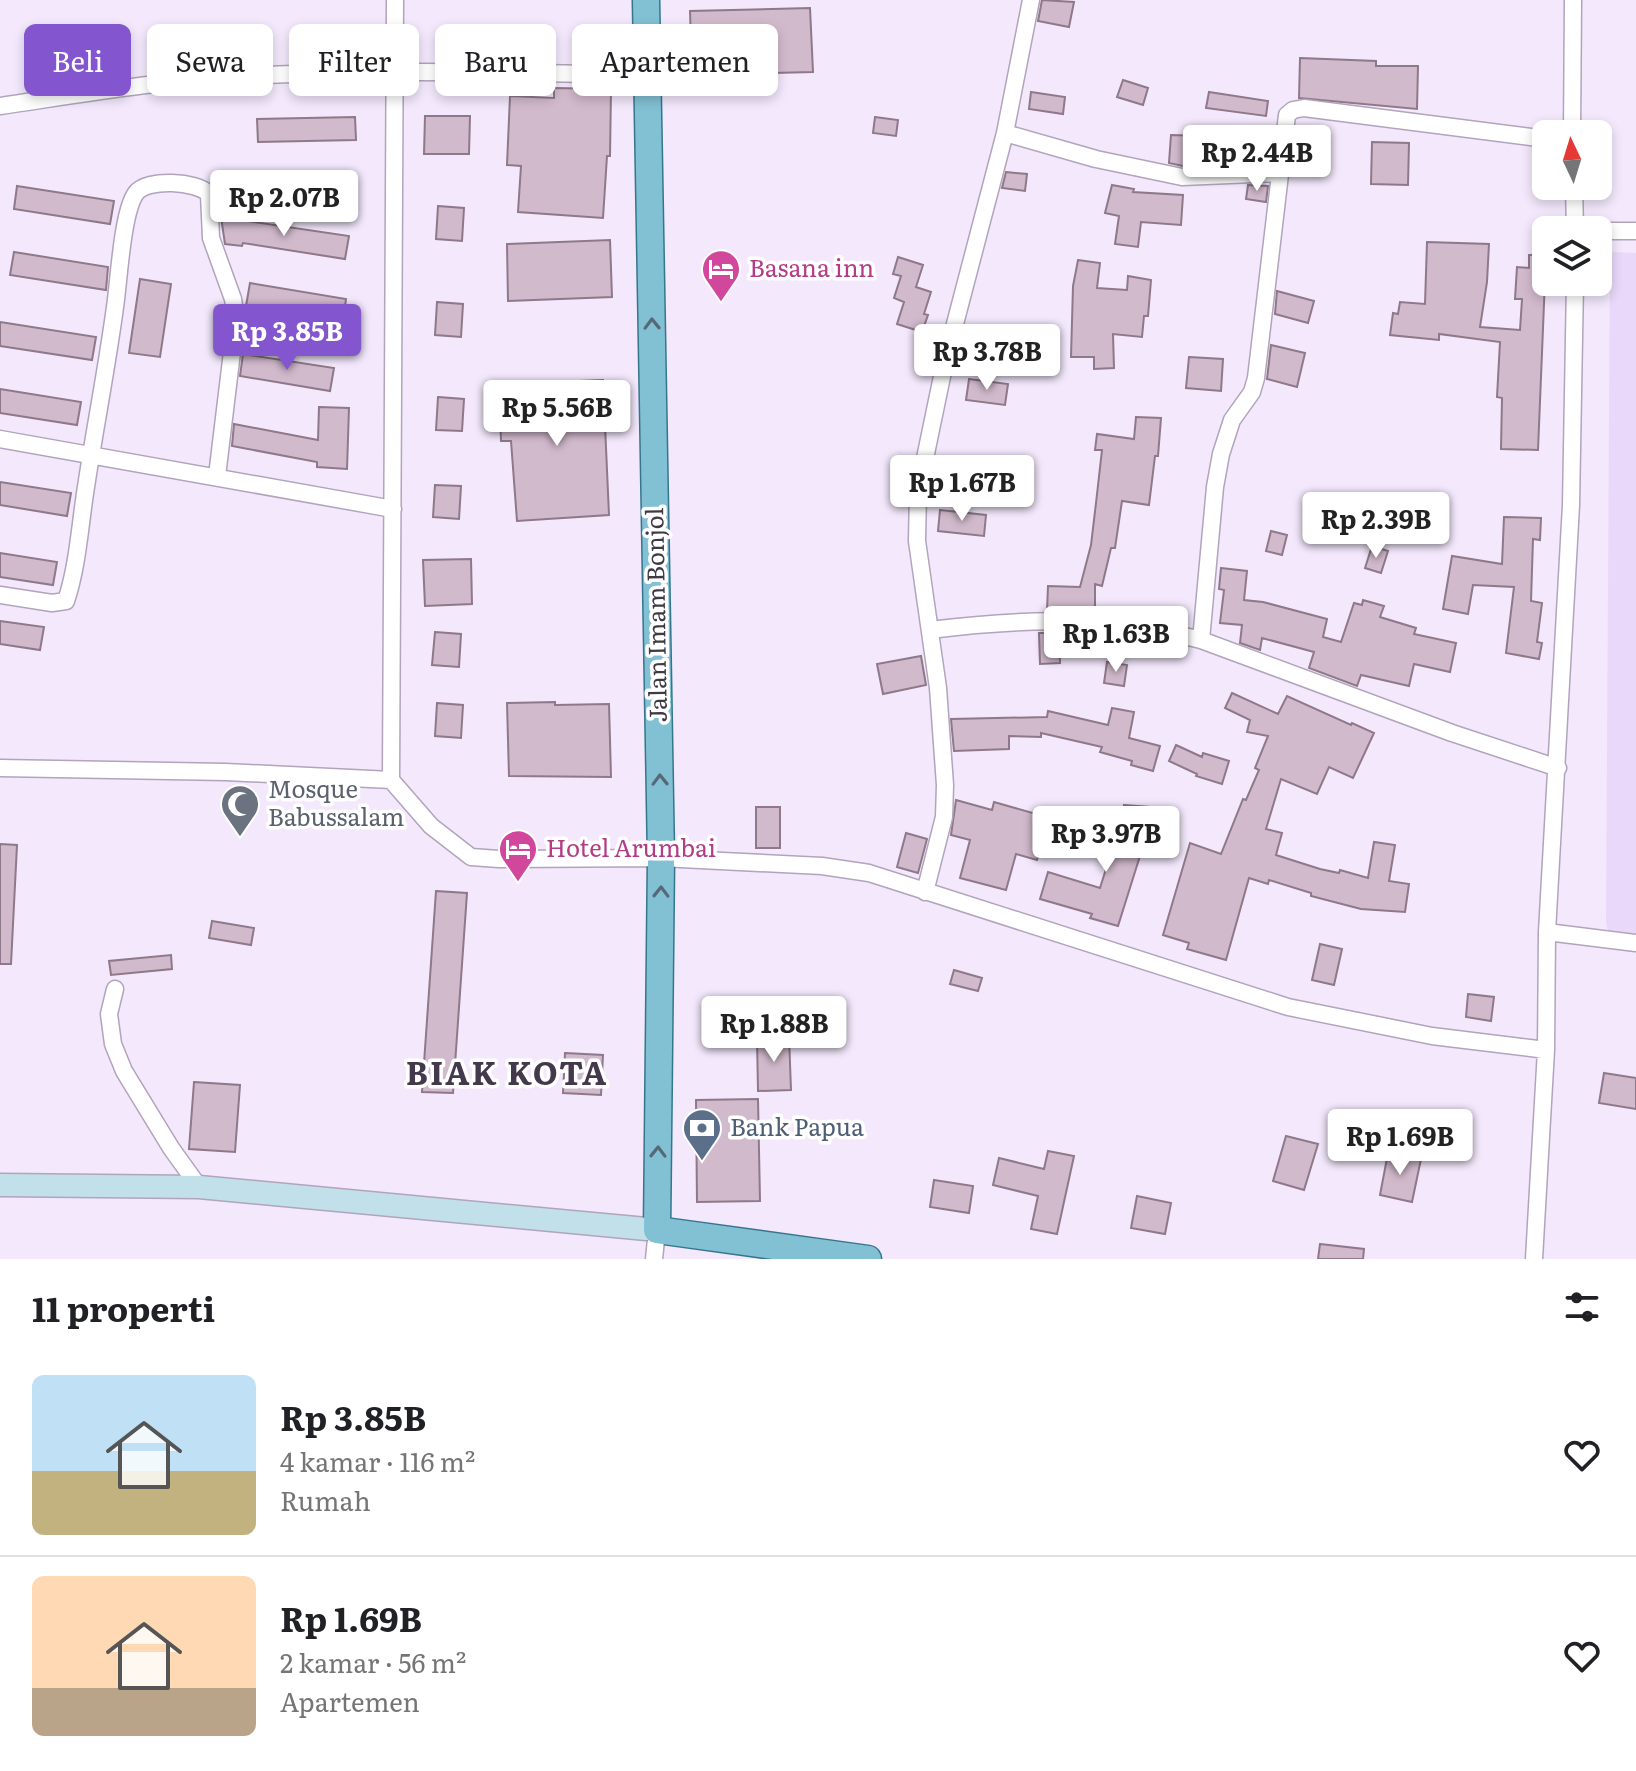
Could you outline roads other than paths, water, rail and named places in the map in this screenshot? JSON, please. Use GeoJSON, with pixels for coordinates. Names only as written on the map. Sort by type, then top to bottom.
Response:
{"type":"FeatureCollection","features":[{"type":"Feature","properties":{"kind":"main road","name":"Jalan Imam Bonjol"},"geometry":{"type":"LineString","coordinates":[[646,0],[647,24]]}},
{"type":"Feature","properties":{"kind":"main road","name":"Jalan Imam Bonjol"},"geometry":{"type":"LineString","coordinates":[[648,96],[661,858],[657,1230]]}},
{"type":"Feature","properties":{"kind":"main road"},"geometry":{"type":"LineString","coordinates":[[6,1180],[199,1187],[657,1230],[868,1259]]}},
{"type":"Feature","properties":{"kind":"street"},"geometry":{"type":"LineString","coordinates":[[395,0],[396,24]]}},
{"type":"Feature","properties":{"kind":"street"},"geometry":{"type":"LineString","coordinates":[[925,892],[944,817],[945,785],[938,688],[917,541],[918,492],[945,362],[1005,133],[1031,0]]}},
{"type":"Feature","properties":{"kind":"street"},"geometry":{"type":"LineString","coordinates":[[1572,120],[1573,0]]}},
{"type":"Feature","properties":{"kind":"street"},"geometry":{"type":"LineString","coordinates":[[419,72],[572,74]]}},
{"type":"Feature","properties":{"kind":"street"},"geometry":{"type":"LineString","coordinates":[[0,106],[151,83],[289,75]]}},
{"type":"Feature","properties":{"kind":"street"},"geometry":{"type":"LineString","coordinates":[[397,96],[391,780],[431,826],[471,857],[661,858],[822,866],[869,873],[1288,1007],[1432,1036],[1546,1050]]}},
{"type":"Feature","properties":{"kind":"street"},"geometry":{"type":"LineString","coordinates":[[1201,640],[1215,487],[1228,429],[1252,392],[1256,378],[1287,115],[1304,108],[1532,137]]}},
{"type":"Feature","properties":{"kind":"street"},"geometry":{"type":"LineString","coordinates":[[1005,133],[1096,159],[1171,175],[1215,178],[1279,173]]}},
{"type":"Feature","properties":{"kind":"street"},"geometry":{"type":"LineString","coordinates":[[0,595],[52,603],[66,601],[126,227],[134,196],[142,187],[184,185],[205,190],[209,194],[211,238],[233,299],[236,319],[217,476]]}},
{"type":"Feature","properties":{"kind":"street"},"geometry":{"type":"LineString","coordinates":[[1612,231],[1636,231]]}},
{"type":"Feature","properties":{"kind":"street"},"geometry":{"type":"LineString","coordinates":[[1534,1259],[1546,1050],[1547,932],[1571,505],[1575,296]]}},
{"type":"Feature","properties":{"kind":"street"},"geometry":{"type":"LineString","coordinates":[[0,439],[393,509]]}},
{"type":"Feature","properties":{"kind":"street"},"geometry":{"type":"LineString","coordinates":[[930,630],[1038,620],[1122,624],[1161,630],[1201,640],[1452,733],[1558,768]]}},
{"type":"Feature","properties":{"kind":"street"},"geometry":{"type":"LineString","coordinates":[[0,768],[226,772],[391,780]]}},
{"type":"Feature","properties":{"kind":"street"},"geometry":{"type":"LineString","coordinates":[[1547,932],[1636,943]]}},
{"type":"Feature","properties":{"kind":"street"},"geometry":{"type":"LineString","coordinates":[[115,989],[109,1014],[113,1044],[124,1071],[199,1187]]}},
{"type":"Feature","properties":{"kind":"street"},"geometry":{"type":"LineString","coordinates":[[654,1259],[657,1230]]}},
{"type":"Feature","properties":{"kind":"place","name":"Basana inn"},"geometry":{"type":"Point","coordinates":[721,303]}},
{"type":"Feature","properties":{"kind":"place","name":"Mosque Babussalam"},"geometry":{"type":"Point","coordinates":[240,838]}},
{"type":"Feature","properties":{"kind":"place","name":"Hotel Arumbai"},"geometry":{"type":"Point","coordinates":[518,883]}},
{"type":"Feature","properties":{"kind":"place","name":"Bank Papua"},"geometry":{"type":"Point","coordinates":[702,1162]}},
{"type":"Feature","properties":{"kind":"district","name":"BIAK KOTA"},"geometry":{"type":"Point","coordinates":[507,1074]}}]}
